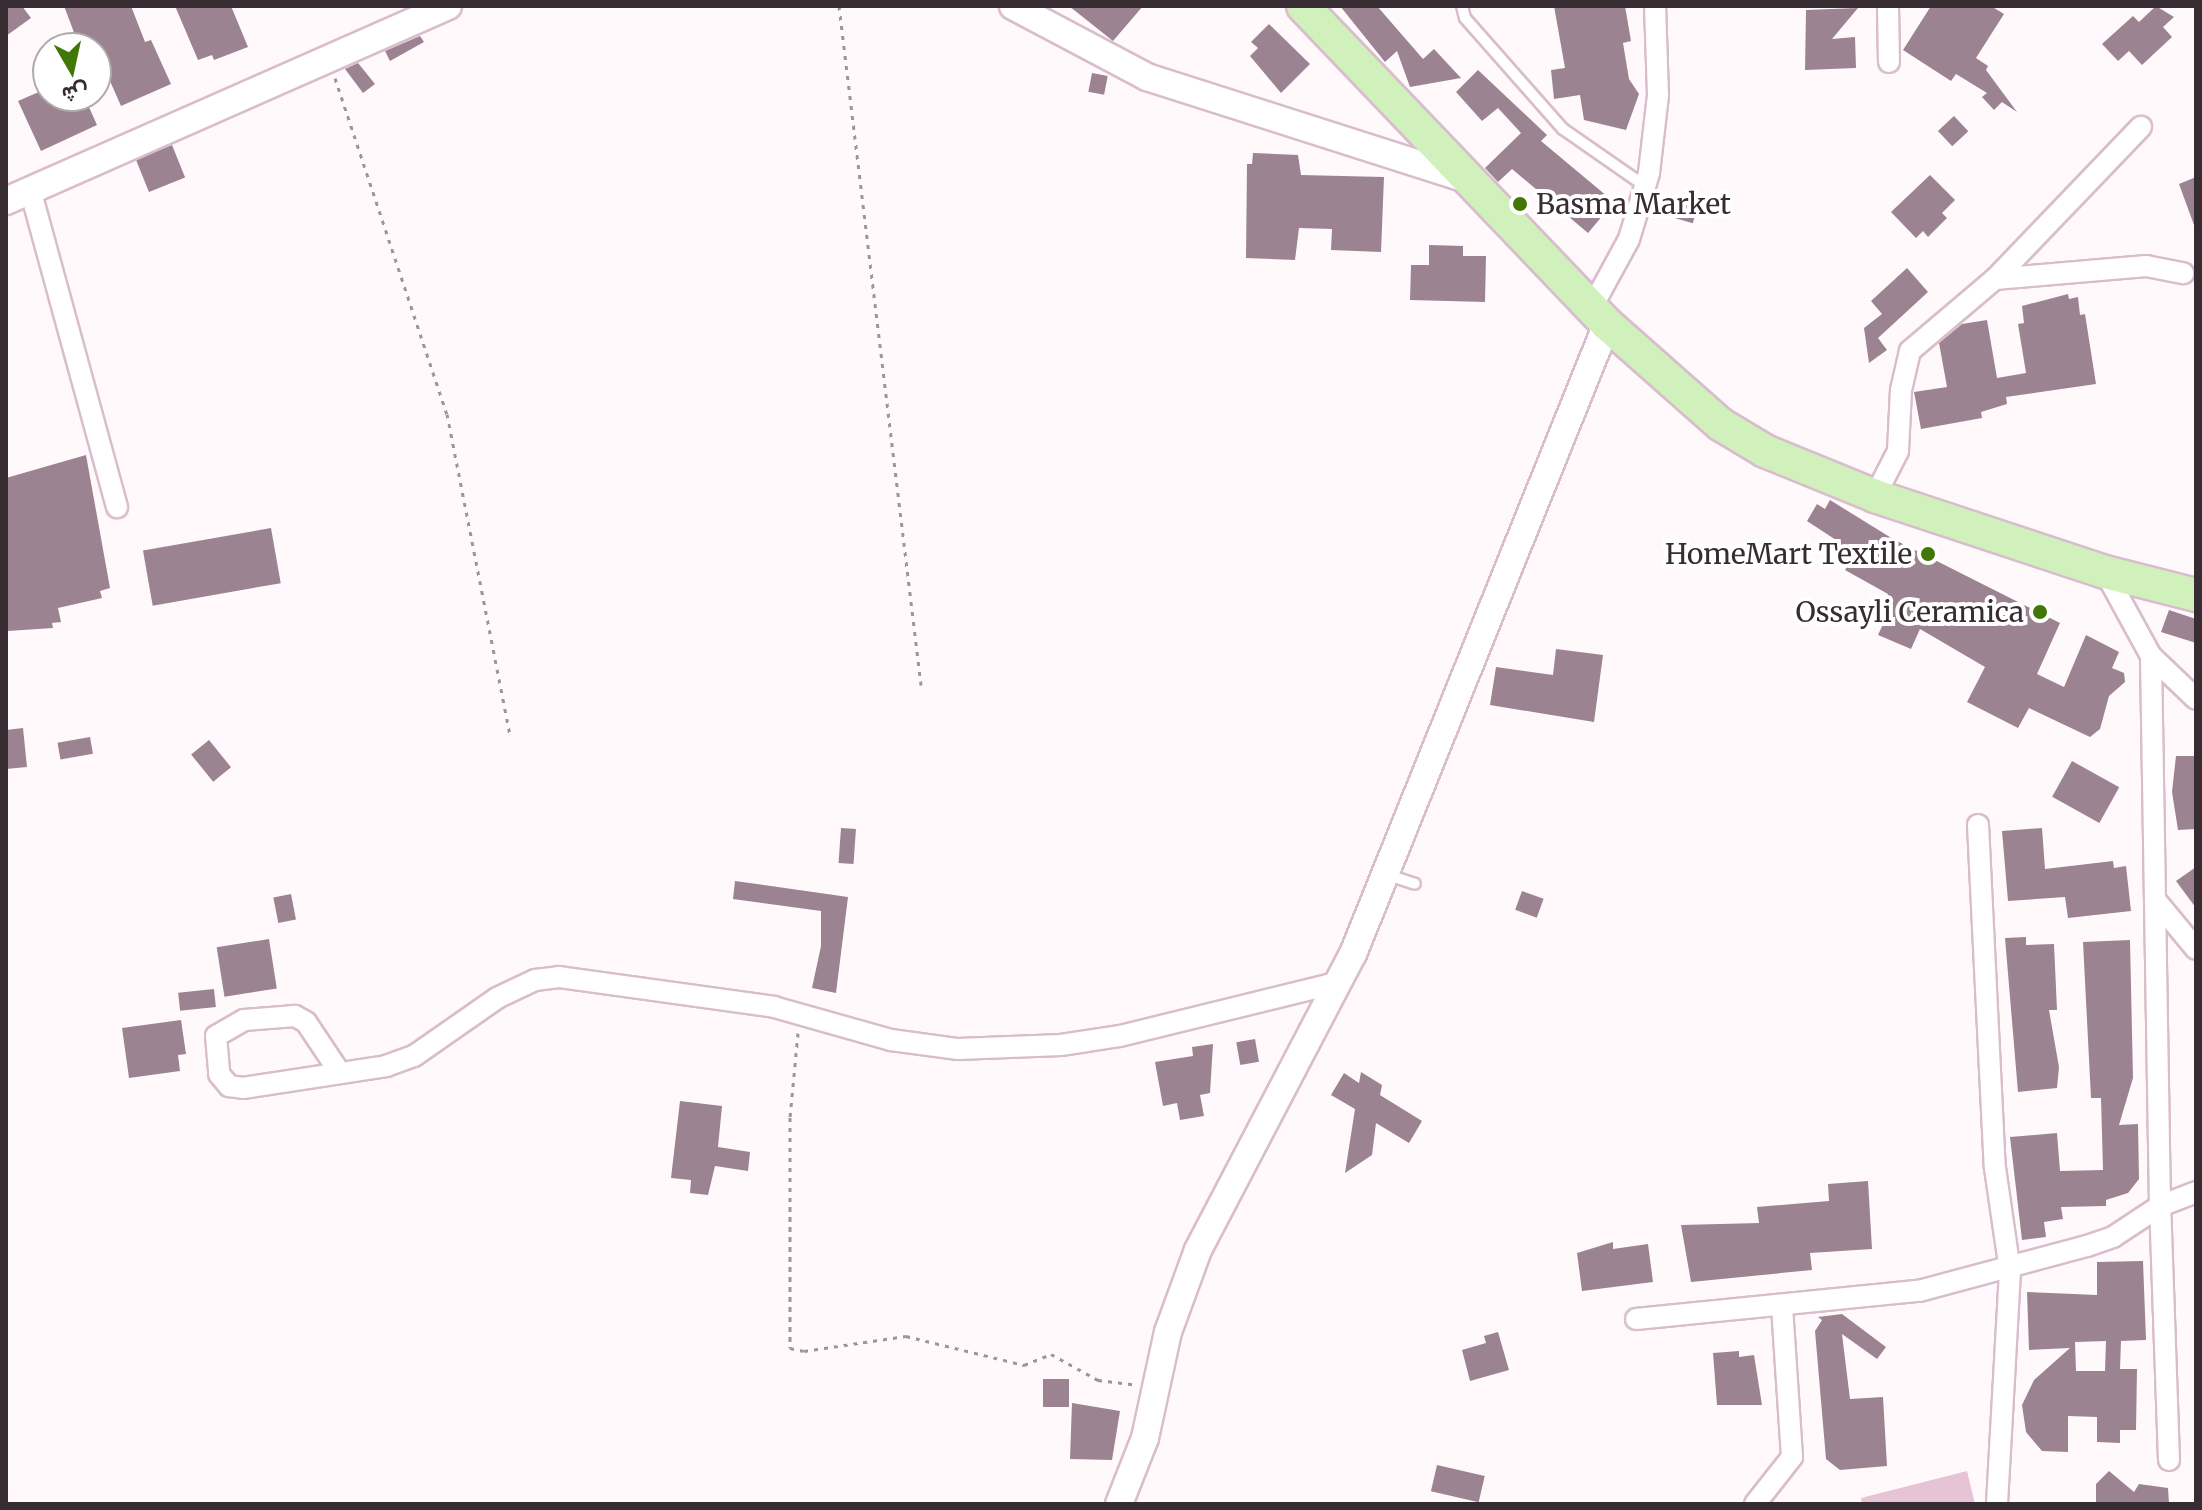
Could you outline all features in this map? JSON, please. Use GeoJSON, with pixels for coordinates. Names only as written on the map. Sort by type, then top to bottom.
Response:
{"type":"FeatureCollection","features":[{"type":"Feature","properties":{"kind":"main road"},"geometry":{"type":"LineString","coordinates":[[1303,6],[1599,316],[1720,424],[1765,451],[1875,496],[2105,572],[2196,595]]}},
{"type":"Feature","properties":{"kind":"street"},"geometry":{"type":"LineString","coordinates":[[6,201],[448,6]]}},
{"type":"Feature","properties":{"kind":"street"},"geometry":{"type":"LineString","coordinates":[[1013,6],[1147,77],[1470,180]]}},
{"type":"Feature","properties":{"kind":"street"},"geometry":{"type":"LineString","coordinates":[[1119,1504],[1145,1438],[1177,1304],[1198,1250],[1340,982],[1386,874],[1629,239],[1645,186],[1658,95],[1655,6]]}},
{"type":"Feature","properties":{"kind":"street"},"geometry":{"type":"LineString","coordinates":[[1888,6],[1889,62]]}},
{"type":"Feature","properties":{"kind":"street"},"geometry":{"type":"LineString","coordinates":[[1875,496],[1898,451],[1901,390],[1910,351],[1995,279],[2141,127]]}},
{"type":"Feature","properties":{"kind":"street"},"geometry":{"type":"LineString","coordinates":[[30,189],[117,507]]}},
{"type":"Feature","properties":{"kind":"street"},"geometry":{"type":"LineString","coordinates":[[1995,279],[2146,266],[2183,273]]}},
{"type":"Feature","properties":{"kind":"street"},"geometry":{"type":"LineString","coordinates":[[2105,572],[2151,656],[2196,699]]}},
{"type":"Feature","properties":{"kind":"street"},"geometry":{"type":"LineString","coordinates":[[2151,656],[2160,1206],[2169,1460]]}},
{"type":"Feature","properties":{"kind":"street"},"geometry":{"type":"LineString","coordinates":[[1978,825],[1995,1168],[2010,1271],[1997,1504]]}},
{"type":"Feature","properties":{"kind":"street"},"geometry":{"type":"LineString","coordinates":[[2157,902],[2196,949]]}},
{"type":"Feature","properties":{"kind":"street"},"geometry":{"type":"LineString","coordinates":[[340,1073],[306,1022],[295,1016],[244,1020],[226,1026],[216,1036],[219,1074],[235,1088],[340,1073],[414,1056],[497,998],[535,980],[559,977],[800,1014],[891,1040],[958,1049],[1008,1048],[1120,1036],[1340,982]]}},
{"type":"Feature","properties":{"kind":"street"},"geometry":{"type":"LineString","coordinates":[[1636,1319],[1782,1307],[1919,1291],[2010,1271],[2113,1237],[2160,1206],[2196,1192]]}},
{"type":"Feature","properties":{"kind":"street"},"geometry":{"type":"LineString","coordinates":[[1755,1504],[1792,1457],[1782,1307]]}},
{"type":"Feature","properties":{"kind":"lane"},"geometry":{"type":"LineString","coordinates":[[1462,6],[1465,18],[1563,129],[1645,186]]}},
{"type":"Feature","properties":{"kind":"lane"},"geometry":{"type":"LineString","coordinates":[[1386,874],[1415,884]]}},
{"type":"Feature","properties":{"kind":"path"},"geometry":{"type":"LineString","coordinates":[[839,6],[921,685]]}},
{"type":"Feature","properties":{"kind":"path"},"geometry":{"type":"LineString","coordinates":[[329,60],[447,414],[510,734]]}},
{"type":"Feature","properties":{"kind":"path"},"geometry":{"type":"LineString","coordinates":[[800,1014],[790,1117],[790,1348],[804,1351],[906,1336],[1024,1365],[1051,1354],[1098,1380],[1157,1387]]}},
{"type":"Feature","properties":{"kind":"shaded area"},"geometry":{"type":"Polygon","coordinates":[[[1967,1471],[1975,1504],[1862,1504],[1861,1498],[1967,1471]]]}},
{"type":"Feature","properties":{"kind":"building"},"geometry":{"type":"Polygon","coordinates":[[[6,6],[22,6],[31,18],[6,36],[6,6]]]}},
{"type":"Feature","properties":{"kind":"building"},"geometry":{"type":"Polygon","coordinates":[[[64,6],[131,6],[145,42],[151,40],[171,84],[121,106],[112,86],[112,32],[74,32],[64,6]]]}},
{"type":"Feature","properties":{"kind":"building"},"geometry":{"type":"Polygon","coordinates":[[[175,6],[231,6],[248,47],[214,60],[212,55],[198,60],[175,6]]]}},
{"type":"Feature","properties":{"kind":"building"},"geometry":{"type":"Polygon","coordinates":[[[1069,6],[1143,6],[1113,41],[1069,6]]]}},
{"type":"Feature","properties":{"kind":"building"},"geometry":{"type":"Polygon","coordinates":[[[1340,6],[1377,6],[1423,59],[1434,49],[1461,78],[1410,87],[1397,51],[1385,62],[1340,6]]]}},
{"type":"Feature","properties":{"kind":"building"},"geometry":{"type":"Polygon","coordinates":[[[1554,6],[1625,6],[1631,41],[1623,43],[1629,79],[1639,94],[1626,130],[1584,120],[1580,95],[1554,99],[1551,70],[1565,68],[1554,6]]]}},
{"type":"Feature","properties":{"kind":"building"},"geometry":{"type":"Polygon","coordinates":[[[1931,6],[1991,6],[2004,14],[1976,58],[1988,66],[1986,70],[2017,112],[2002,102],[1994,110],[1982,97],[1987,93],[1956,74],[1951,81],[1903,50],[1931,6]]]}},
{"type":"Feature","properties":{"kind":"building"},"geometry":{"type":"Polygon","coordinates":[[[2156,6],[2174,17],[2163,27],[2172,37],[2142,65],[2129,51],[2118,61],[2102,44],[2133,16],[2139,22],[2156,6]]]}},
{"type":"Feature","properties":{"kind":"building"},"geometry":{"type":"Polygon","coordinates":[[[1858,8],[1832,39],[1855,37],[1856,68],[1805,70],[1806,10],[1858,8]]]}},
{"type":"Feature","properties":{"kind":"building"},"geometry":{"type":"Polygon","coordinates":[[[1269,24],[1310,64],[1281,93],[1250,56],[1258,48],[1251,42],[1269,24]]]}},
{"type":"Feature","properties":{"kind":"building"},"geometry":{"type":"Polygon","coordinates":[[[420,36],[424,42],[390,61],[385,51],[420,36]]]}},
{"type":"Feature","properties":{"kind":"building"},"geometry":{"type":"Polygon","coordinates":[[[358,63],[375,84],[363,93],[345,69],[358,63]]]}},
{"type":"Feature","properties":{"kind":"building"},"geometry":{"type":"Polygon","coordinates":[[[1478,70],[1547,135],[1541,141],[1614,202],[1588,233],[1512,169],[1498,182],[1485,168],[1521,133],[1498,108],[1482,121],[1456,92],[1478,70]]]}},
{"type":"Feature","properties":{"kind":"building"},"geometry":{"type":"Polygon","coordinates":[[[1092,73],[1108,76],[1104,95],[1088,92],[1092,73]]]}},
{"type":"Feature","properties":{"kind":"building"},"geometry":{"type":"Polygon","coordinates":[[[32,95],[32,112],[91,112],[97,125],[41,151],[18,101],[32,95]]]}},
{"type":"Feature","properties":{"kind":"building"},"geometry":{"type":"Polygon","coordinates":[[[1954,116],[1968,131],[1952,146],[1938,131],[1954,116]]]}},
{"type":"Feature","properties":{"kind":"building"},"geometry":{"type":"Polygon","coordinates":[[[172,145],[185,177],[149,192],[136,160],[172,145]]]}},
{"type":"Feature","properties":{"kind":"building"},"geometry":{"type":"Polygon","coordinates":[[[1253,153],[1298,155],[1301,175],[1384,177],[1381,252],[1331,250],[1332,229],[1299,228],[1295,260],[1246,258],[1247,164],[1252,164],[1253,153]]]}},
{"type":"Feature","properties":{"kind":"building"},"geometry":{"type":"Polygon","coordinates":[[[1930,175],[1955,200],[1942,213],[1947,218],[1928,237],[1923,231],[1916,238],[1891,212],[1930,175]]]}},
{"type":"Feature","properties":{"kind":"building"},"geometry":{"type":"Polygon","coordinates":[[[2196,177],[2196,225],[2194,225],[2179,184],[2196,177]]]}},
{"type":"Feature","properties":{"kind":"building"},"geometry":{"type":"Polygon","coordinates":[[[1681,199],[1698,204],[1693,223],[1675,218],[1681,199]]]}},
{"type":"Feature","properties":{"kind":"building"},"geometry":{"type":"Polygon","coordinates":[[[1429,245],[1463,246],[1463,256],[1486,256],[1485,302],[1410,300],[1411,265],[1429,265],[1429,245]]]}},
{"type":"Feature","properties":{"kind":"building"},"geometry":{"type":"Polygon","coordinates":[[[1907,268],[1928,292],[1878,338],[1887,350],[1869,363],[1864,328],[1882,314],[1871,301],[1907,268]]]}},
{"type":"Feature","properties":{"kind":"building"},"geometry":{"type":"Polygon","coordinates":[[[2068,294],[2069,299],[2078,297],[2080,315],[2085,314],[2096,384],[2006,397],[2007,404],[1981,412],[1982,418],[1921,429],[1914,392],[1947,387],[1939,343],[1962,324],[1987,320],[1997,378],[2026,373],[2018,324],[2024,323],[2022,306],[2068,294]]]}},
{"type":"Feature","properties":{"kind":"building"},"geometry":{"type":"Polygon","coordinates":[[[86,455],[110,588],[100,591],[102,598],[58,608],[61,622],[52,623],[53,628],[8,631],[6,478],[86,455]]]}},
{"type":"Feature","properties":{"kind":"building"},"geometry":{"type":"Polygon","coordinates":[[[1830,500],[1893,539],[2060,623],[2037,674],[2064,687],[2086,635],[2119,652],[2112,668],[2124,673],[2125,682],[2109,696],[2100,729],[2090,737],[2029,708],[2018,728],[1967,702],[1985,667],[1920,629],[1911,649],[1878,635],[1884,622],[1877,619],[1888,594],[1845,570],[1850,562],[1830,551],[1836,540],[1807,521],[1817,504],[1825,509],[1830,500]]]}},
{"type":"Feature","properties":{"kind":"building"},"geometry":{"type":"Polygon","coordinates":[[[271,528],[281,583],[153,606],[143,551],[271,528]]]}},
{"type":"Feature","properties":{"kind":"building"},"geometry":{"type":"Polygon","coordinates":[[[2169,610],[2196,619],[2196,643],[2161,632],[2169,610]]]}},
{"type":"Feature","properties":{"kind":"building"},"geometry":{"type":"Polygon","coordinates":[[[1556,649],[1603,655],[1594,722],[1490,705],[1496,667],[1553,675],[1556,649]]]}},
{"type":"Feature","properties":{"kind":"building"},"geometry":{"type":"Polygon","coordinates":[[[23,728],[27,767],[6,769],[6,730],[23,728]]]}},
{"type":"Feature","properties":{"kind":"building"},"geometry":{"type":"Polygon","coordinates":[[[90,737],[93,754],[60,759],[58,743],[90,737]]]}},
{"type":"Feature","properties":{"kind":"building"},"geometry":{"type":"Polygon","coordinates":[[[209,740],[231,767],[213,782],[191,754],[209,740]]]}},
{"type":"Feature","properties":{"kind":"building"},"geometry":{"type":"Polygon","coordinates":[[[2176,756],[2196,756],[2196,829],[2178,830],[2172,792],[2176,756]]]}},
{"type":"Feature","properties":{"kind":"building"},"geometry":{"type":"Polygon","coordinates":[[[2072,761],[2119,787],[2099,823],[2052,797],[2072,761]]]}},
{"type":"Feature","properties":{"kind":"building"},"geometry":{"type":"Polygon","coordinates":[[[841,828],[856,829],[854,864],[839,863],[841,828]]]}},
{"type":"Feature","properties":{"kind":"building"},"geometry":{"type":"Polygon","coordinates":[[[2042,828],[2045,869],[2113,861],[2114,868],[2126,866],[2131,911],[2068,918],[2065,897],[2008,901],[2002,831],[2042,828]]]}},
{"type":"Feature","properties":{"kind":"building"},"geometry":{"type":"Polygon","coordinates":[[[2196,867],[2196,908],[2176,881],[2196,867]]]}},
{"type":"Feature","properties":{"kind":"building"},"geometry":{"type":"Polygon","coordinates":[[[735,881],[848,897],[836,993],[812,988],[821,946],[821,911],[733,899],[735,881]]]}},
{"type":"Feature","properties":{"kind":"building"},"geometry":{"type":"Polygon","coordinates":[[[1522,891],[1544,899],[1537,918],[1515,910],[1522,891]]]}},
{"type":"Feature","properties":{"kind":"building"},"geometry":{"type":"Polygon","coordinates":[[[291,894],[296,920],[278,923],[273,897],[291,894]]]}},
{"type":"Feature","properties":{"kind":"building"},"geometry":{"type":"Polygon","coordinates":[[[2026,937],[2026,945],[2054,944],[2057,1010],[2049,1010],[2059,1067],[2057,1088],[2018,1092],[2005,938],[2026,937]]]}},
{"type":"Feature","properties":{"kind":"building"},"geometry":{"type":"Polygon","coordinates":[[[269,939],[277,988],[224,997],[217,947],[269,939]]]}},
{"type":"Feature","properties":{"kind":"building"},"geometry":{"type":"Polygon","coordinates":[[[2130,940],[2133,1078],[2119,1125],[2138,1124],[2139,1179],[2128,1193],[2106,1200],[2106,1206],[2061,1207],[2063,1219],[2044,1222],[2046,1237],[2022,1240],[2010,1137],[2057,1133],[2060,1171],[2103,1170],[2101,1098],[2091,1098],[2083,942],[2130,940]]]}},
{"type":"Feature","properties":{"kind":"building"},"geometry":{"type":"Polygon","coordinates":[[[214,989],[216,1007],[180,1011],[178,993],[214,989]]]}},
{"type":"Feature","properties":{"kind":"building"},"geometry":{"type":"Polygon","coordinates":[[[181,1020],[186,1054],[178,1055],[180,1071],[129,1078],[122,1028],[181,1020]]]}},
{"type":"Feature","properties":{"kind":"building"},"geometry":{"type":"Polygon","coordinates":[[[1255,1039],[1259,1062],[1240,1065],[1236,1042],[1255,1039]]]}},
{"type":"Feature","properties":{"kind":"building"},"geometry":{"type":"Polygon","coordinates":[[[1213,1044],[1210,1093],[1200,1095],[1204,1116],[1180,1120],[1177,1103],[1163,1106],[1155,1062],[1193,1056],[1192,1047],[1213,1044]]]}},
{"type":"Feature","properties":{"kind":"building"},"geometry":{"type":"Polygon","coordinates":[[[1361,1072],[1382,1085],[1380,1095],[1422,1121],[1409,1143],[1376,1123],[1372,1155],[1345,1173],[1355,1109],[1331,1095],[1344,1073],[1359,1083],[1361,1072]]]}},
{"type":"Feature","properties":{"kind":"building"},"geometry":{"type":"Polygon","coordinates":[[[680,1101],[722,1106],[718,1147],[750,1152],[748,1171],[715,1166],[708,1195],[690,1193],[691,1180],[671,1178],[680,1101]]]}},
{"type":"Feature","properties":{"kind":"building"},"geometry":{"type":"Polygon","coordinates":[[[1868,1181],[1872,1249],[1810,1253],[1812,1270],[1691,1282],[1681,1225],[1759,1223],[1757,1207],[1829,1201],[1828,1184],[1868,1181]]]}},
{"type":"Feature","properties":{"kind":"building"},"geometry":{"type":"Polygon","coordinates":[[[1613,1242],[1613,1249],[1648,1244],[1653,1282],[1582,1291],[1577,1253],[1613,1242]]]}},
{"type":"Feature","properties":{"kind":"building"},"geometry":{"type":"Polygon","coordinates":[[[2143,1261],[2146,1340],[2121,1341],[2120,1369],[2137,1369],[2136,1430],[2120,1430],[2120,1443],[2097,1442],[2097,1417],[2068,1416],[2068,1452],[2042,1451],[2026,1432],[2022,1405],[2034,1380],[2070,1348],[2029,1350],[2027,1292],[2097,1295],[2097,1262],[2143,1261]],[[2106,1341],[2075,1342],[2076,1371],[2105,1371],[2106,1341]]]}},
{"type":"Feature","properties":{"kind":"building"},"geometry":{"type":"Polygon","coordinates":[[[1842,1314],[1886,1347],[1877,1359],[1842,1334],[1850,1399],[1883,1397],[1887,1466],[1840,1470],[1826,1459],[1815,1331],[1822,1320],[1818,1317],[1842,1314]]]}},
{"type":"Feature","properties":{"kind":"building"},"geometry":{"type":"Polygon","coordinates":[[[1498,1332],[1509,1370],[1470,1381],[1462,1350],[1486,1343],[1484,1336],[1498,1332]]]}},
{"type":"Feature","properties":{"kind":"building"},"geometry":{"type":"Polygon","coordinates":[[[1739,1351],[1739,1357],[1754,1355],[1762,1405],[1717,1405],[1713,1353],[1739,1351]]]}},
{"type":"Feature","properties":{"kind":"building"},"geometry":{"type":"Polygon","coordinates":[[[1043,1379],[1069,1379],[1069,1407],[1043,1407],[1043,1379]]]}},
{"type":"Feature","properties":{"kind":"building"},"geometry":{"type":"Polygon","coordinates":[[[1072,1403],[1120,1411],[1112,1460],[1070,1459],[1072,1403]]]}},
{"type":"Feature","properties":{"kind":"building"},"geometry":{"type":"Polygon","coordinates":[[[1437,1465],[1485,1476],[1479,1502],[1431,1491],[1437,1465]]]}},
{"type":"Feature","properties":{"kind":"building"},"geometry":{"type":"Polygon","coordinates":[[[2109,1471],[2134,1492],[2139,1484],[2168,1488],[2169,1504],[2096,1504],[2096,1484],[2109,1471]]]}},
{"type":"Feature","properties":{"kind":"place","name":"Basma Market"},"geometry":{"type":"Point","coordinates":[1520,204]}},
{"type":"Feature","properties":{"kind":"place","name":"HomeMart Textile"},"geometry":{"type":"Point","coordinates":[1928,554]}},
{"type":"Feature","properties":{"kind":"place","name":"Ossayli Ceramica"},"geometry":{"type":"Point","coordinates":[2040,612]}}]}
